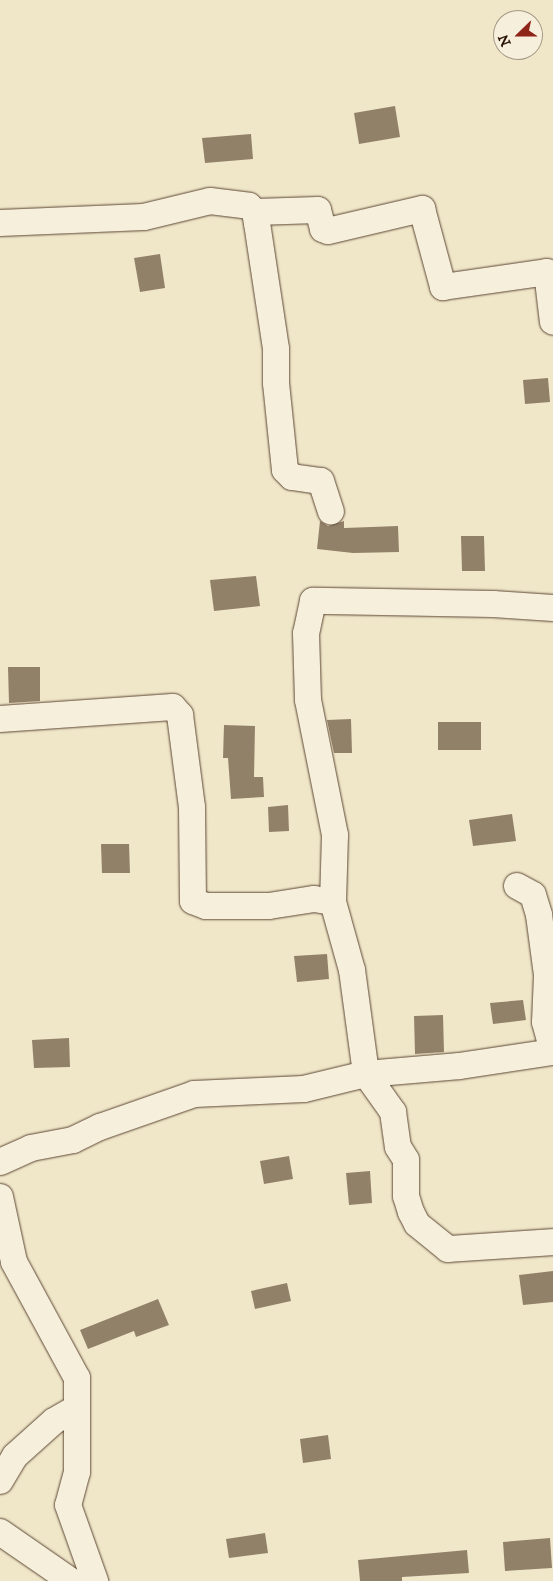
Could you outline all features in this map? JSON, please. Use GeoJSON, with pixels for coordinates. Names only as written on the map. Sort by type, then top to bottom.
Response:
{"type":"FeatureCollection","features":[{"type":"Feature","properties":{"kind":"street"},"geometry":{"type":"LineString","coordinates":[[0,223],[144,217],[210,200],[249,206],[255,212],[276,348],[276,383],[284,467],[292,477],[322,480],[331,511]]}},
{"type":"Feature","properties":{"kind":"street"},"geometry":{"type":"LineString","coordinates":[[255,212],[318,210],[323,229],[328,232],[422,209],[442,287],[547,272],[553,322]]}},
{"type":"Feature","properties":{"kind":"street"},"geometry":{"type":"LineString","coordinates":[[553,608],[484,603],[313,602],[306,633],[308,700],[335,835],[333,902],[352,970],[366,1074],[393,1112],[398,1147],[406,1160],[406,1196],[411,1212],[417,1224],[444,1248],[553,1242]]}},
{"type":"Feature","properties":{"kind":"street"},"geometry":{"type":"LineString","coordinates":[[0,718],[173,707],[180,716],[192,807],[190,888],[193,901],[206,906],[269,906],[300,899],[333,902]]}},
{"type":"Feature","properties":{"kind":"street"},"geometry":{"type":"LineString","coordinates":[[0,1162],[31,1148],[73,1140],[100,1127],[194,1094],[304,1088],[366,1074],[460,1066],[553,1052],[544,1022],[546,975],[539,915],[533,895],[517,886]]}},
{"type":"Feature","properties":{"kind":"street"},"geometry":{"type":"LineString","coordinates":[[0,1197],[14,1262],[77,1378],[75,1409],[77,1472],[68,1505],[95,1581]]}},
{"type":"Feature","properties":{"kind":"street"},"geometry":{"type":"LineString","coordinates":[[0,1482],[15,1456],[54,1422],[75,1409]]}},
{"type":"Feature","properties":{"kind":"street"},"geometry":{"type":"LineString","coordinates":[[0,1532],[71,1581]]}},
{"type":"Feature","properties":{"kind":"building"},"geometry":{"type":"Polygon","coordinates":[[[395,106],[400,137],[359,144],[354,113],[395,106]]]}},
{"type":"Feature","properties":{"kind":"building"},"geometry":{"type":"Polygon","coordinates":[[[251,134],[253,159],[205,163],[202,138],[251,134]]]}},
{"type":"Feature","properties":{"kind":"building"},"geometry":{"type":"Polygon","coordinates":[[[160,254],[165,288],[140,292],[134,258],[160,254]]]}},
{"type":"Feature","properties":{"kind":"building"},"geometry":{"type":"Polygon","coordinates":[[[548,378],[550,402],[525,404],[523,380],[548,378]]]}},
{"type":"Feature","properties":{"kind":"building"},"geometry":{"type":"Polygon","coordinates":[[[320,521],[328,526],[344,521],[344,528],[398,526],[399,552],[353,553],[317,549],[320,521]]]}},
{"type":"Feature","properties":{"kind":"building"},"geometry":{"type":"Polygon","coordinates":[[[461,536],[484,536],[485,571],[462,571],[461,536]]]}},
{"type":"Feature","properties":{"kind":"building"},"geometry":{"type":"Polygon","coordinates":[[[256,576],[260,606],[214,611],[210,580],[256,576]]]}},
{"type":"Feature","properties":{"kind":"building"},"geometry":{"type":"Polygon","coordinates":[[[8,667],[40,667],[40,701],[9,703],[8,667]]]}},
{"type":"Feature","properties":{"kind":"building"},"geometry":{"type":"Polygon","coordinates":[[[351,719],[352,753],[334,753],[327,720],[351,719]]]}},
{"type":"Feature","properties":{"kind":"building"},"geometry":{"type":"Polygon","coordinates":[[[438,722],[481,722],[481,750],[438,750],[438,722]]]}},
{"type":"Feature","properties":{"kind":"building"},"geometry":{"type":"Polygon","coordinates":[[[224,725],[255,726],[254,777],[263,777],[264,797],[231,799],[228,758],[223,758],[224,725]]]}},
{"type":"Feature","properties":{"kind":"building"},"geometry":{"type":"Polygon","coordinates":[[[288,805],[289,831],[269,832],[268,807],[288,805]]]}},
{"type":"Feature","properties":{"kind":"building"},"geometry":{"type":"Polygon","coordinates":[[[512,814],[516,841],[473,846],[469,820],[512,814]]]}},
{"type":"Feature","properties":{"kind":"building"},"geometry":{"type":"Polygon","coordinates":[[[101,844],[129,844],[130,873],[102,873],[101,844]]]}},
{"type":"Feature","properties":{"kind":"building"},"geometry":{"type":"Polygon","coordinates":[[[327,954],[329,979],[297,982],[294,956],[327,954]]]}},
{"type":"Feature","properties":{"kind":"building"},"geometry":{"type":"Polygon","coordinates":[[[523,1000],[526,1020],[493,1024],[490,1003],[523,1000]]]}},
{"type":"Feature","properties":{"kind":"building"},"geometry":{"type":"Polygon","coordinates":[[[443,1015],[444,1052],[415,1054],[414,1016],[443,1015]]]}},
{"type":"Feature","properties":{"kind":"building"},"geometry":{"type":"Polygon","coordinates":[[[69,1038],[70,1067],[34,1068],[32,1040],[69,1038]]]}},
{"type":"Feature","properties":{"kind":"building"},"geometry":{"type":"Polygon","coordinates":[[[289,1156],[293,1179],[264,1184],[260,1161],[289,1156]]]}},
{"type":"Feature","properties":{"kind":"building"},"geometry":{"type":"Polygon","coordinates":[[[370,1171],[372,1203],[349,1205],[346,1173],[370,1171]]]}},
{"type":"Feature","properties":{"kind":"building"},"geometry":{"type":"Polygon","coordinates":[[[553,1271],[553,1302],[523,1305],[519,1275],[553,1271]]]}},
{"type":"Feature","properties":{"kind":"building"},"geometry":{"type":"Polygon","coordinates":[[[287,1283],[291,1301],[255,1309],[251,1291],[287,1283]]]}},
{"type":"Feature","properties":{"kind":"building"},"geometry":{"type":"Polygon","coordinates":[[[158,1299],[169,1325],[136,1337],[134,1331],[88,1349],[80,1330],[158,1299]]]}},
{"type":"Feature","properties":{"kind":"building"},"geometry":{"type":"Polygon","coordinates":[[[328,1435],[331,1459],[303,1463],[300,1439],[328,1435]]]}},
{"type":"Feature","properties":{"kind":"building"},"geometry":{"type":"Polygon","coordinates":[[[265,1533],[268,1553],[229,1558],[226,1539],[265,1533]]]}},
{"type":"Feature","properties":{"kind":"building"},"geometry":{"type":"Polygon","coordinates":[[[550,1538],[552,1568],[505,1571],[503,1542],[550,1538]]]}},
{"type":"Feature","properties":{"kind":"building"},"geometry":{"type":"Polygon","coordinates":[[[467,1550],[469,1573],[402,1577],[402,1581],[360,1581],[358,1560],[467,1550]]]}}]}
